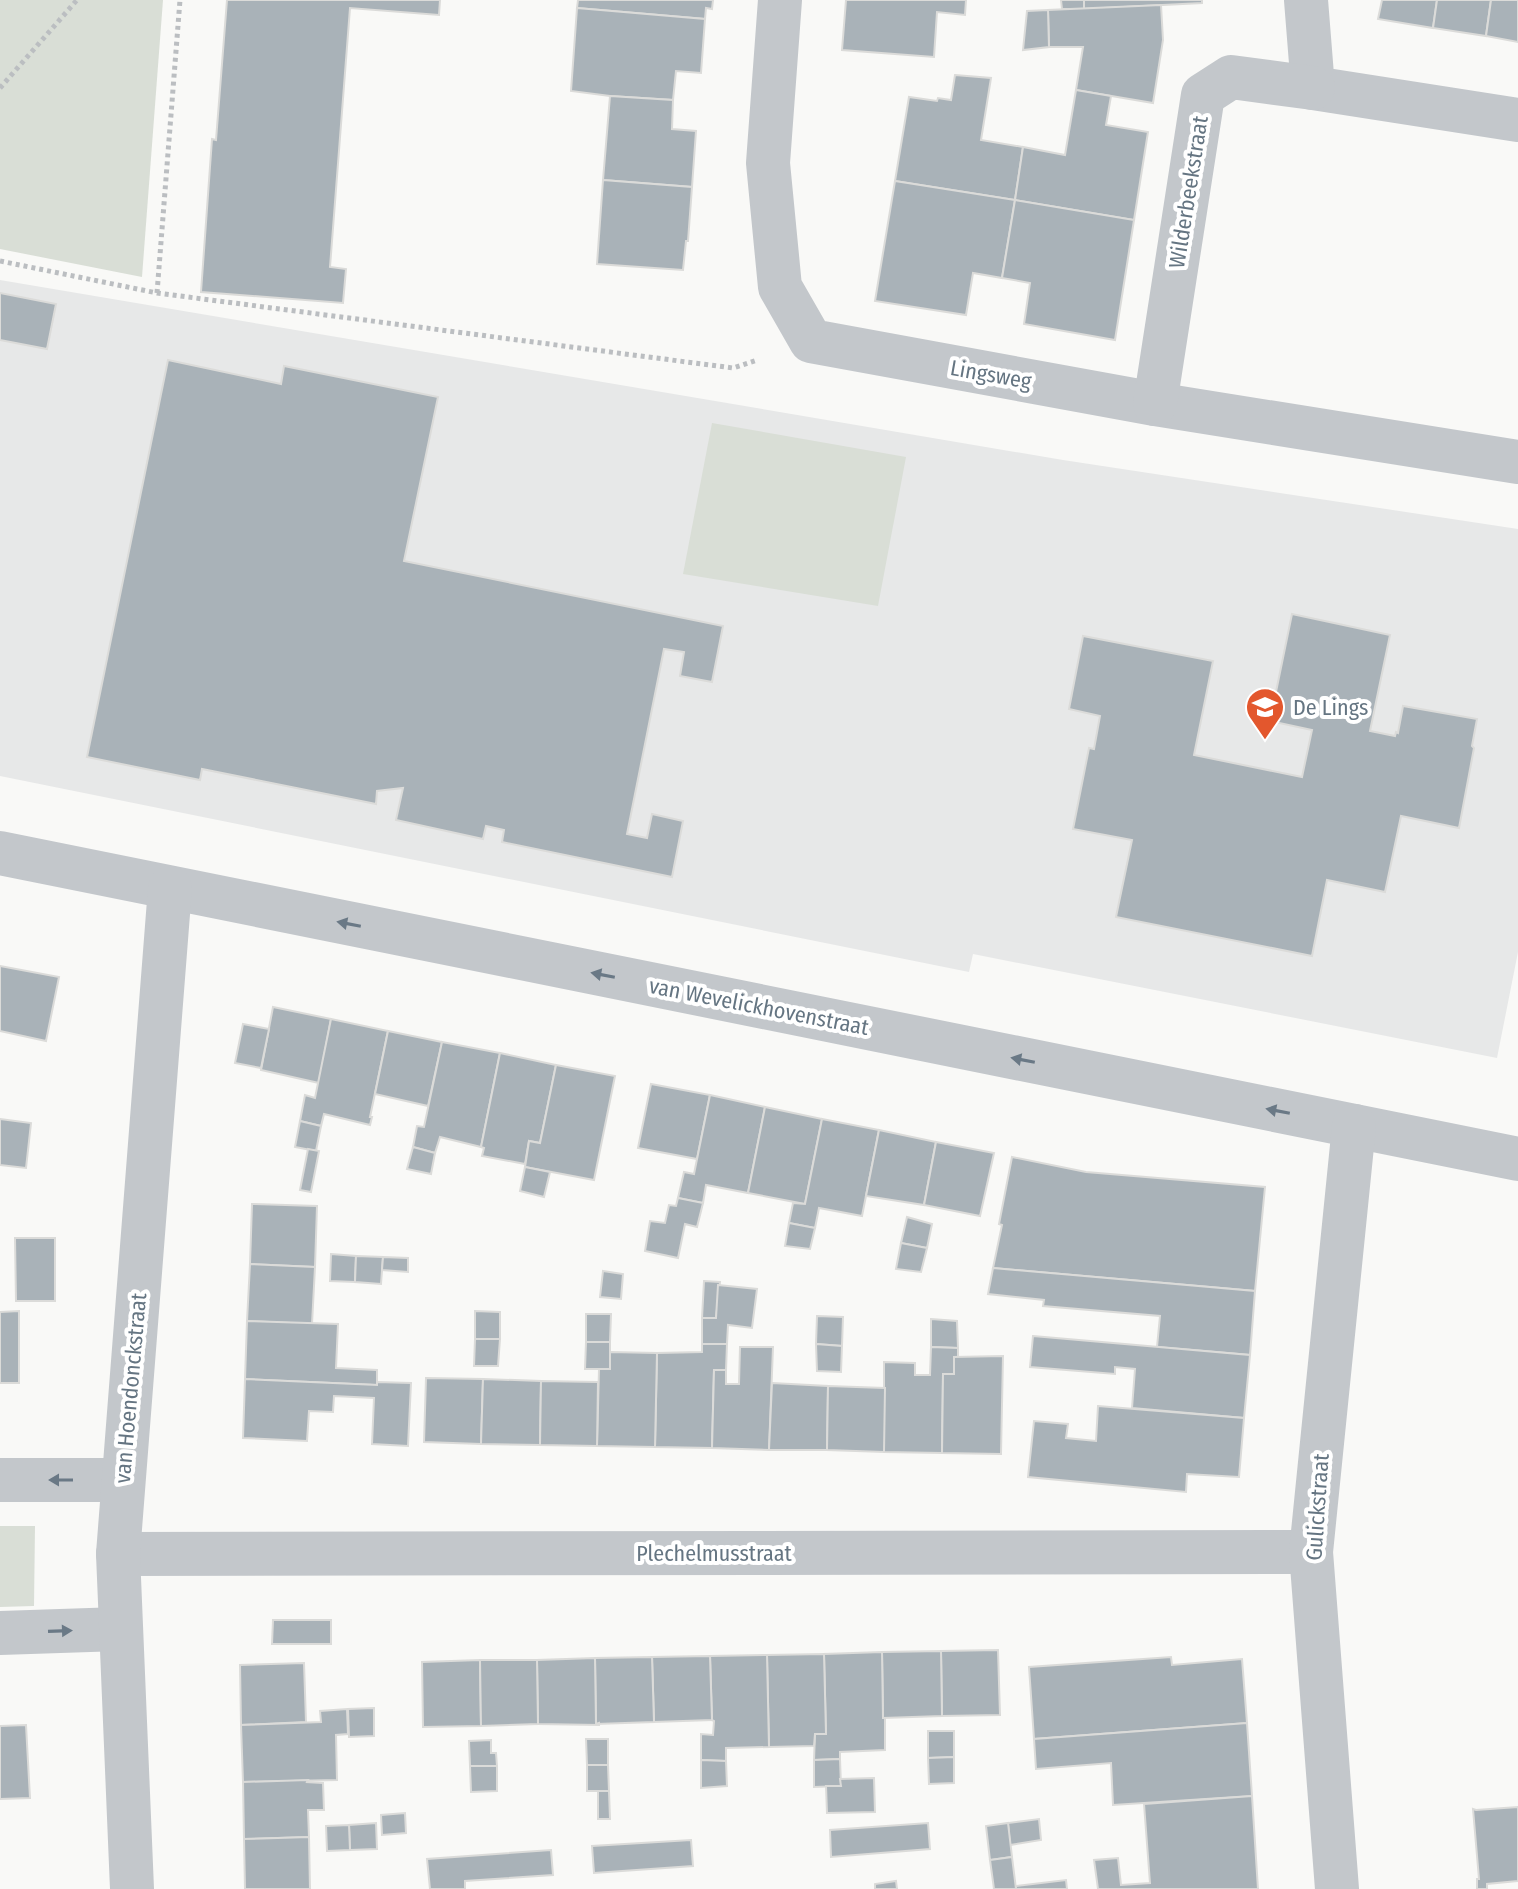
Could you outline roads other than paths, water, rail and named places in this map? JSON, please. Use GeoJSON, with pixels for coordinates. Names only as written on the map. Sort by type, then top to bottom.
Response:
{"type":"FeatureCollection","features":[{"type":"Feature","properties":{"kind":"street","name":"Lingsweg"},"geometry":{"type":"LineString","coordinates":[[780,0],[769,179],[780,287],[811,341],[1155,404],[1518,462]]}},
{"type":"Feature","properties":{"kind":"street"},"geometry":{"type":"LineString","coordinates":[[1306,0],[1313,88]]}},
{"type":"Feature","properties":{"kind":"street","name":"Wilderbeekstraat"},"geometry":{"type":"LineString","coordinates":[[1155,404],[1203,95],[1231,77],[1518,120]]}},
{"type":"Feature","properties":{"kind":"street","name":"van Wevelickhovenstraat"},"geometry":{"type":"LineString","coordinates":[[0,853],[1518,1159]]}},
{"type":"Feature","properties":{"kind":"street","name":"van Hoendonckstraat"},"geometry":{"type":"LineString","coordinates":[[132,1889],[118,1554],[170,888]]}},
{"type":"Feature","properties":{"kind":"street","name":"Gulickstraat"},"geometry":{"type":"LineString","coordinates":[[1337,1889],[1311,1552],[1354,1126]]}},
{"type":"Feature","properties":{"kind":"street"},"geometry":{"type":"LineString","coordinates":[[0,1480],[123,1480]]}},
{"type":"Feature","properties":{"kind":"street","name":"Plechelmusstraat"},"geometry":{"type":"LineString","coordinates":[[118,1554],[1311,1552]]}},
{"type":"Feature","properties":{"kind":"street"},"geometry":{"type":"LineString","coordinates":[[0,1633],[120,1629]]}},
{"type":"Feature","properties":{"kind":"place","name":"De Lings"},"geometry":{"type":"Point","coordinates":[1265,741]}}]}
